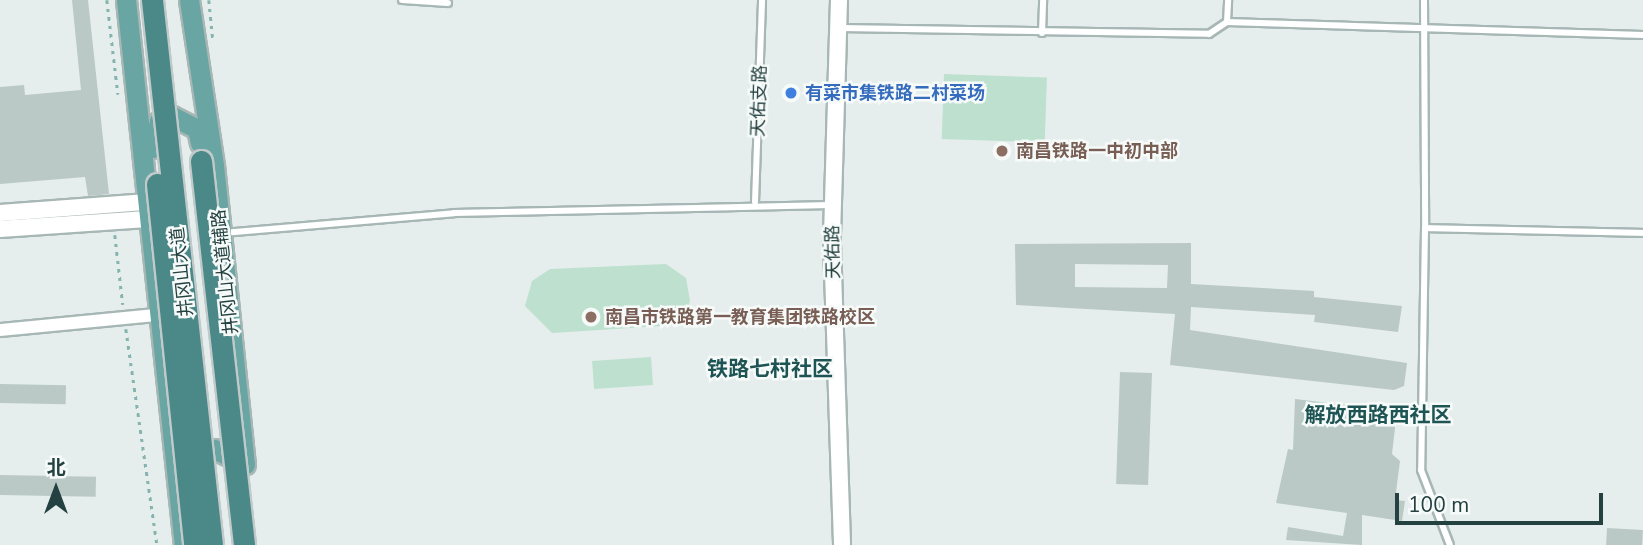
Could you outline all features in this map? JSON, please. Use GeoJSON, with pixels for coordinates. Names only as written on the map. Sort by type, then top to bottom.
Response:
{"type":"FeatureCollection","features":[{"type":"Feature","properties":{"kind":"highway","name":"井冈山大道"},"geometry":{"type":"LineString","coordinates":[[152,0],[212,545]]}},
{"type":"Feature","properties":{"kind":"highway","name":"井冈山大道"},"geometry":{"type":"LineString","coordinates":[[166,0],[225,545]]}},
{"type":"Feature","properties":{"kind":"highway"},"geometry":{"type":"LineString","coordinates":[[200,152],[244,545]]}},
{"type":"Feature","properties":{"kind":"highway"},"geometry":{"type":"LineString","coordinates":[[157,184],[194,545]]}},
{"type":"Feature","properties":{"kind":"main road"},"geometry":{"type":"LineString","coordinates":[[126,0],[157,315],[184,545]]}},
{"type":"Feature","properties":{"kind":"main road","name":"井冈山大道辅路"},"geometry":{"type":"LineString","coordinates":[[189,0],[221,233],[253,545]]}},
{"type":"Feature","properties":{"kind":"main road"},"geometry":{"type":"LineString","coordinates":[[196,65],[200,152]]}},
{"type":"Feature","properties":{"kind":"main road"},"geometry":{"type":"LineString","coordinates":[[134,76],[152,148],[157,184]]}},
{"type":"Feature","properties":{"kind":"main road"},"geometry":{"type":"LineString","coordinates":[[152,148],[159,121],[172,116],[187,119],[200,152]]}},
{"type":"Feature","properties":{"kind":"main road"},"geometry":{"type":"LineString","coordinates":[[175,472],[191,455],[214,449],[245,465]]}},
{"type":"Feature","properties":{"kind":"street","name":"天佑路"},"geometry":{"type":"LineString","coordinates":[[839,0],[833,206],[842,545]]}},
{"type":"Feature","properties":{"kind":"street"},"geometry":{"type":"LineString","coordinates":[[0,212],[146,211]]}},
{"type":"Feature","properties":{"kind":"street"},"geometry":{"type":"LineString","coordinates":[[0,229],[113,222],[146,211]]}},
{"type":"Feature","properties":{"kind":"street"},"geometry":{"type":"LineString","coordinates":[[0,330],[157,315]]}},
{"type":"Feature","properties":{"kind":"lane"},"geometry":{"type":"LineString","coordinates":[[402,0],[448,3]]}},
{"type":"Feature","properties":{"kind":"lane","name":"天佑支路"},"geometry":{"type":"LineString","coordinates":[[755,202],[762,0]]}},
{"type":"Feature","properties":{"kind":"lane"},"geometry":{"type":"LineString","coordinates":[[1042,33],[1043,0]]}},
{"type":"Feature","properties":{"kind":"lane"},"geometry":{"type":"LineString","coordinates":[[1227,0],[1227,22]]}},
{"type":"Feature","properties":{"kind":"lane"},"geometry":{"type":"LineString","coordinates":[[1424,0],[1425,228],[1420,470],[1450,545]]}},
{"type":"Feature","properties":{"kind":"lane"},"geometry":{"type":"LineString","coordinates":[[838,28],[1209,34],[1227,22],[1643,35]]}},
{"type":"Feature","properties":{"kind":"lane"},"geometry":{"type":"LineString","coordinates":[[221,233],[454,213],[755,202],[833,206]]}},
{"type":"Feature","properties":{"kind":"lane"},"geometry":{"type":"LineString","coordinates":[[1425,228],[1643,233]]}},
{"type":"Feature","properties":{"kind":"path"},"geometry":{"type":"LineString","coordinates":[[113,222],[157,545]]}},
{"type":"Feature","properties":{"kind":"green space"},"geometry":{"type":"Polygon","coordinates":[[[944,74],[1047,78],[1045,143],[942,139],[944,74]]]}},
{"type":"Feature","properties":{"kind":"green space"},"geometry":{"type":"Polygon","coordinates":[[[666,264],[686,278],[690,301],[685,315],[662,326],[552,333],[525,306],[532,281],[550,269],[666,264]]]}},
{"type":"Feature","properties":{"kind":"green space"},"geometry":{"type":"Polygon","coordinates":[[[651,357],[653,385],[594,389],[592,361],[651,357]]]}},
{"type":"Feature","properties":{"kind":"building"},"geometry":{"type":"Polygon","coordinates":[[[72,0],[88,0],[109,194],[88,196],[85,177],[0,184],[0,87],[24,85],[25,95],[81,90],[72,0]]]}},
{"type":"Feature","properties":{"kind":"building"},"geometry":{"type":"Polygon","coordinates":[[[1191,243],[1191,284],[1314,291],[1314,297],[1402,306],[1398,332],[1314,322],[1315,315],[1191,307],[1190,330],[1407,363],[1404,386],[1394,390],[1170,365],[1175,314],[1016,305],[1015,244],[1191,243]],[[1075,264],[1075,287],[1167,288],[1168,265],[1075,264]]]}},
{"type":"Feature","properties":{"kind":"building"},"geometry":{"type":"Polygon","coordinates":[[[1120,372],[1152,373],[1148,485],[1116,484],[1120,372]]]}},
{"type":"Feature","properties":{"kind":"building"},"geometry":{"type":"Polygon","coordinates":[[[0,384],[66,385],[66,404],[0,403],[0,384]]]}},
{"type":"Feature","properties":{"kind":"building"},"geometry":{"type":"Polygon","coordinates":[[[1295,399],[1397,411],[1392,454],[1400,461],[1395,500],[1405,501],[1402,521],[1362,515],[1362,545],[1286,540],[1288,527],[1343,536],[1347,513],[1276,503],[1288,449],[1293,450],[1295,399]]]}},
{"type":"Feature","properties":{"kind":"building"},"geometry":{"type":"Polygon","coordinates":[[[0,475],[96,477],[96,497],[0,495],[0,475]]]}},
{"type":"Feature","properties":{"kind":"building"},"geometry":{"type":"Polygon","coordinates":[[[1607,528],[1643,530],[1642,545],[1606,545],[1607,528]]]}},
{"type":"Feature","properties":{"kind":"place","name":"有菜市集铁路二村菜场"},"geometry":{"type":"Point","coordinates":[791,93]}},
{"type":"Feature","properties":{"kind":"place","name":"南昌铁路一中初中部"},"geometry":{"type":"Point","coordinates":[1002,151]}},
{"type":"Feature","properties":{"kind":"place","name":"南昌市铁路第一教育集团铁路校区"},"geometry":{"type":"Point","coordinates":[591,317]}},
{"type":"Feature","properties":{"kind":"district","name":"铁路七村社区"},"geometry":{"type":"Point","coordinates":[770,369]}},
{"type":"Feature","properties":{"kind":"district","name":"解放西路西社区"},"geometry":{"type":"Point","coordinates":[1378,415]}}]}
